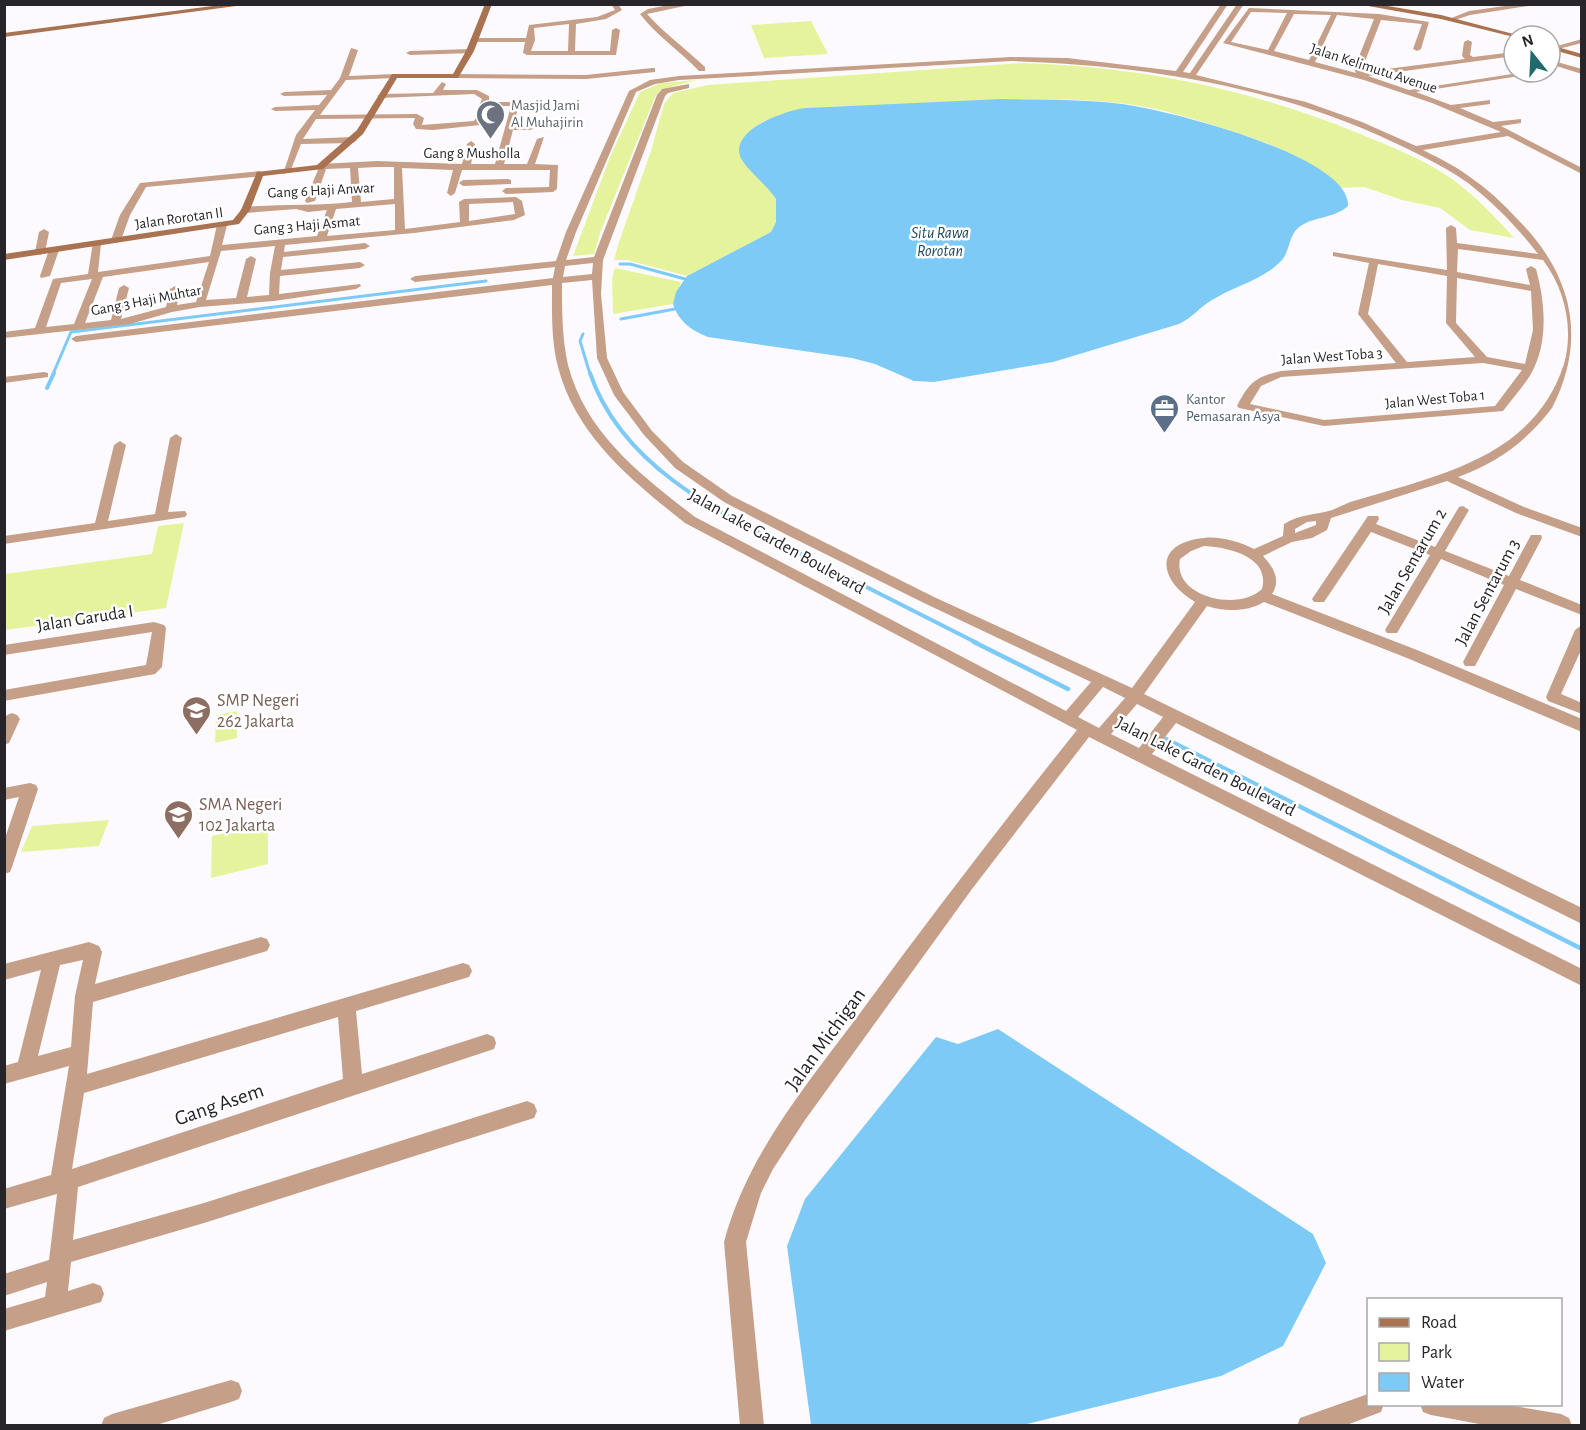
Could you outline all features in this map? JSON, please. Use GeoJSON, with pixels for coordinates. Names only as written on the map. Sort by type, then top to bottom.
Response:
{"type":"FeatureCollection","features":[{"type":"Feature","properties":{"kind":"street"},"geometry":{"type":"LineString","coordinates":[[4,35],[248,4]]}},
{"type":"Feature","properties":{"kind":"street"},"geometry":{"type":"LineString","coordinates":[[437,93],[470,51],[489,4]]}},
{"type":"Feature","properties":{"kind":"street"},"geometry":{"type":"LineString","coordinates":[[519,4],[535,4]]}},
{"type":"Feature","properties":{"kind":"street"},"geometry":{"type":"LineString","coordinates":[[540,4],[559,4],[569,7]]}},
{"type":"Feature","properties":{"kind":"street"},"geometry":{"type":"LineString","coordinates":[[614,4],[619,10],[599,19],[531,26],[531,40],[527,53],[613,53],[616,30]]}},
{"type":"Feature","properties":{"kind":"street"},"geometry":{"type":"LineString","coordinates":[[691,4],[650,10],[643,14],[702,69]]}},
{"type":"Feature","properties":{"kind":"street"},"geometry":{"type":"LineString","coordinates":[[1360,4],[1453,18],[1502,32]]}},
{"type":"Feature","properties":{"kind":"street"},"geometry":{"type":"LineString","coordinates":[[1453,18],[1493,6],[1538,4]]}},
{"type":"Feature","properties":{"kind":"street"},"geometry":{"type":"LineString","coordinates":[[1177,75],[1225,5],[1239,6],[1191,77]]}},
{"type":"Feature","properties":{"kind":"street","name":"Jalan Kelimutu Avenue"},"geometry":{"type":"LineString","coordinates":[[1291,12],[1249,10],[1227,43],[1312,61],[1410,91],[1452,107],[1577,165],[1581,172]]}},
{"type":"Feature","properties":{"kind":"street"},"geometry":{"type":"LineString","coordinates":[[1270,52],[1291,12],[1379,16],[1426,22],[1417,49]]}},
{"type":"Feature","properties":{"kind":"street"},"geometry":{"type":"LineString","coordinates":[[1312,61],[1335,13]]}},
{"type":"Feature","properties":{"kind":"street"},"geometry":{"type":"LineString","coordinates":[[1379,16],[1358,69],[1361,75],[1502,56]]}},
{"type":"Feature","properties":{"kind":"street"},"geometry":{"type":"LineString","coordinates":[[571,54],[573,22]]}},
{"type":"Feature","properties":{"kind":"street"},"geometry":{"type":"LineString","coordinates":[[474,40],[531,40]]}},
{"type":"Feature","properties":{"kind":"street"},"geometry":{"type":"LineString","coordinates":[[1562,45],[1581,41]]}},
{"type":"Feature","properties":{"kind":"street"},"geometry":{"type":"LineString","coordinates":[[1467,42],[1466,56],[1472,60]]}},
{"type":"Feature","properties":{"kind":"street"},"geometry":{"type":"LineString","coordinates":[[286,172],[297,142],[344,78],[354,50]]}},
{"type":"Feature","properties":{"kind":"street"},"geometry":{"type":"LineString","coordinates":[[1562,50],[1581,56]]}},
{"type":"Feature","properties":{"kind":"street"},"geometry":{"type":"LineString","coordinates":[[410,53],[470,51]]}},
{"type":"Feature","properties":{"kind":"street"},"geometry":{"type":"LineString","coordinates":[[535,88],[537,54]]}},
{"type":"Feature","properties":{"kind":"street"},"geometry":{"type":"LineString","coordinates":[[715,78],[1009,59],[1095,63],[1191,77],[1268,93],[1381,134],[1464,176],[1505,210],[1545,255],[1566,290],[1577,326],[1579,355],[1556,397],[1523,436],[1491,459],[1450,478],[1358,503],[1325,516],[1322,527],[1306,535],[1289,538],[1254,555]]}},
{"type":"Feature","properties":{"kind":"street"},"geometry":{"type":"LineString","coordinates":[[1562,65],[1581,72]]}},
{"type":"Feature","properties":{"kind":"street"},"geometry":{"type":"LineString","coordinates":[[1562,69],[1571,68]]}},
{"type":"Feature","properties":{"kind":"street"},"geometry":{"type":"LineString","coordinates":[[344,78],[586,77],[652,70]]}},
{"type":"Feature","properties":{"kind":"street"},"geometry":{"type":"LineString","coordinates":[[116,240],[125,215],[143,185],[320,168],[353,140],[395,76]]}},
{"type":"Feature","properties":{"kind":"street"},"geometry":{"type":"LineString","coordinates":[[559,77],[560,86]]}},
{"type":"Feature","properties":{"kind":"street","name":"Jalan Lake Garden Boulevard"},"geometry":{"type":"LineString","coordinates":[[715,78],[674,88],[661,95],[598,260],[596,294],[602,358],[618,393],[648,433],[679,465],[728,499],[792,532],[929,600],[1135,696],[1581,917]]}},
{"type":"Feature","properties":{"kind":"street","name":"Jalan Lake Garden Boulevard"},"geometry":{"type":"LineString","coordinates":[[715,78],[665,80],[642,86],[633,92],[571,232],[561,262],[556,281],[557,328],[563,366],[577,404],[604,445],[638,479],[690,520],[1094,732],[1581,978]]}},
{"type":"Feature","properties":{"kind":"street"},"geometry":{"type":"LineString","coordinates":[[1410,91],[1502,78]]}},
{"type":"Feature","properties":{"kind":"street"},"geometry":{"type":"LineString","coordinates":[[284,94],[332,92]]}},
{"type":"Feature","properties":{"kind":"street"},"geometry":{"type":"LineString","coordinates":[[381,96],[477,92],[486,98],[484,104],[516,104],[499,167]]}},
{"type":"Feature","properties":{"kind":"street"},"geometry":{"type":"LineString","coordinates":[[1452,107],[1487,102]]}},
{"type":"Feature","properties":{"kind":"street"},"geometry":{"type":"LineString","coordinates":[[315,117],[412,116],[420,117],[417,125],[420,127],[474,124],[480,121],[489,104]]}},
{"type":"Feature","properties":{"kind":"street"},"geometry":{"type":"LineString","coordinates":[[275,109],[332,106]]}},
{"type":"Feature","properties":{"kind":"street"},"geometry":{"type":"LineString","coordinates":[[364,106],[375,106]]}},
{"type":"Feature","properties":{"kind":"street"},"geometry":{"type":"LineString","coordinates":[[1492,125],[1518,121]]}},
{"type":"Feature","properties":{"kind":"street"},"geometry":{"type":"LineString","coordinates":[[510,128],[530,128]]}},
{"type":"Feature","properties":{"kind":"street"},"geometry":{"type":"LineString","coordinates":[[1414,149],[1509,133]]}},
{"type":"Feature","properties":{"kind":"street"},"geometry":{"type":"LineString","coordinates":[[530,167],[541,139]]}},
{"type":"Feature","properties":{"kind":"street"},"geometry":{"type":"LineString","coordinates":[[297,142],[353,140]]}},
{"type":"Feature","properties":{"kind":"street"},"geometry":{"type":"LineString","coordinates":[[452,194],[471,144]]}},
{"type":"Feature","properties":{"kind":"street"},"geometry":{"type":"LineString","coordinates":[[398,165],[400,232]]}},
{"type":"Feature","properties":{"kind":"street","name":"Gang 8 Musholla"},"geometry":{"type":"LineString","coordinates":[[320,168],[398,165],[555,167],[555,188],[507,191]]}},
{"type":"Feature","properties":{"kind":"street","name":"Gang 3 Haji Asmat"},"geometry":{"type":"LineString","coordinates":[[354,166],[357,205]]}},
{"type":"Feature","properties":{"kind":"street"},"geometry":{"type":"LineString","coordinates":[[507,191],[511,167]]}},
{"type":"Feature","properties":{"kind":"street"},"geometry":{"type":"LineString","coordinates":[[310,201],[322,170],[320,168]]}},
{"type":"Feature","properties":{"kind":"street","name":"Jalan Rorotan II"},"geometry":{"type":"LineString","coordinates":[[4,257],[222,225],[239,220],[260,174]]}},
{"type":"Feature","properties":{"kind":"street"},"geometry":{"type":"LineString","coordinates":[[463,183],[507,191]]}},
{"type":"Feature","properties":{"kind":"street"},"geometry":{"type":"LineString","coordinates":[[465,224],[464,202],[507,191]]}},
{"type":"Feature","properties":{"kind":"street","name":"Gang 3 Haji Asmat"},"geometry":{"type":"LineString","coordinates":[[39,331],[57,281],[281,242],[400,232],[423,225],[465,224],[518,217],[520,215],[517,201],[507,191]]}},
{"type":"Feature","properties":{"kind":"street"},"geometry":{"type":"LineString","coordinates":[[250,199],[279,197]]}},
{"type":"Feature","properties":{"kind":"street","name":"Gang 6 Haji Anwar"},"geometry":{"type":"LineString","coordinates":[[245,210],[296,206],[307,209],[332,208],[399,201]]}},
{"type":"Feature","properties":{"kind":"street"},"geometry":{"type":"LineString","coordinates":[[321,238],[332,208]]}},
{"type":"Feature","properties":{"kind":"street"},"geometry":{"type":"LineString","coordinates":[[200,304],[222,225]]}},
{"type":"Feature","properties":{"kind":"street"},"geometry":{"type":"LineString","coordinates":[[1451,228],[1453,275],[1451,323],[1483,360]]}},
{"type":"Feature","properties":{"kind":"street"},"geometry":{"type":"LineString","coordinates":[[40,252],[44,232]]}},
{"type":"Feature","properties":{"kind":"street"},"geometry":{"type":"LineString","coordinates":[[274,298],[275,273],[281,242]]}},
{"type":"Feature","properties":{"kind":"street"},"geometry":{"type":"LineString","coordinates":[[1452,242],[1545,255]]}},
{"type":"Feature","properties":{"kind":"street"},"geometry":{"type":"LineString","coordinates":[[96,244],[96,276],[77,333],[598,276]]}},
{"type":"Feature","properties":{"kind":"street"},"geometry":{"type":"LineString","coordinates":[[279,255],[365,246]]}},
{"type":"Feature","properties":{"kind":"street"},"geometry":{"type":"LineString","coordinates":[[45,276],[54,250]]}},
{"type":"Feature","properties":{"kind":"street"},"geometry":{"type":"LineString","coordinates":[[1336,254],[1537,289]]}},
{"type":"Feature","properties":{"kind":"street"},"geometry":{"type":"LineString","coordinates":[[241,300],[250,259]]}},
{"type":"Feature","properties":{"kind":"street"},"geometry":{"type":"LineString","coordinates":[[415,279],[561,262],[598,260]]}},
{"type":"Feature","properties":{"kind":"street","name":"Jalan West Toba 3"},"geometry":{"type":"LineString","coordinates":[[1374,262],[1363,314],[1404,366]]}},
{"type":"Feature","properties":{"kind":"street"},"geometry":{"type":"LineString","coordinates":[[275,273],[360,265]]}},
{"type":"Feature","properties":{"kind":"street","name":"Jalan West Toba 1"},"geometry":{"type":"LineString","coordinates":[[1243,406],[1324,423],[1499,409],[1529,368],[1541,329],[1537,289],[1531,269]]}},
{"type":"Feature","properties":{"kind":"street","name":"Gang 3 Haji Muhtar"},"geometry":{"type":"LineString","coordinates":[[4,335],[39,331],[77,333],[200,304],[274,298],[356,286]]}},
{"type":"Feature","properties":{"kind":"street"},"geometry":{"type":"LineString","coordinates":[[115,324],[124,288]]}},
{"type":"Feature","properties":{"kind":"street"},"geometry":{"type":"LineString","coordinates":[[171,309],[175,289]]}},
{"type":"Feature","properties":{"kind":"street","name":"Jalan West Toba 3"},"geometry":{"type":"LineString","coordinates":[[1243,406],[1254,384],[1264,377],[1483,360],[1529,368]]}},
{"type":"Feature","properties":{"kind":"street"},"geometry":{"type":"LineString","coordinates":[[4,380],[44,375]]}},
{"type":"Feature","properties":{"kind":"street"},"geometry":{"type":"LineString","coordinates":[[160,518],[176,438]]}},
{"type":"Feature","properties":{"kind":"street"},"geometry":{"type":"LineString","coordinates":[[100,526],[120,445]]}},
{"type":"Feature","properties":{"kind":"street"},"geometry":{"type":"LineString","coordinates":[[1450,478],[1520,510],[1581,533]]}},
{"type":"Feature","properties":{"kind":"street","name":"Jalan Sentarum 2"},"geometry":{"type":"LineString","coordinates":[[1392,630],[1463,510]]}},
{"type":"Feature","properties":{"kind":"street"},"geometry":{"type":"LineString","coordinates":[[4,540],[181,514]]}},
{"type":"Feature","properties":{"kind":"street"},"geometry":{"type":"LineString","coordinates":[[1319,599],[1371,522],[1438,553],[1581,610]]}},
{"type":"Feature","properties":{"kind":"street","name":"Jalan Sentarum 3"},"geometry":{"type":"LineString","coordinates":[[1470,662],[1536,538]]}},
{"type":"Feature","properties":{"kind":"street"},"geometry":{"type":"LineString","coordinates":[[1217,542],[1230,544],[1254,555],[1263,563],[1271,580],[1269,589],[1252,603],[1237,605],[1204,600],[1189,592],[1178,582],[1173,571],[1173,560],[1179,551],[1190,545],[1217,542]]}},
{"type":"Feature","properties":{"kind":"street"},"geometry":{"type":"LineString","coordinates":[[1263,596],[1412,654],[1581,726]]}},
{"type":"Feature","properties":{"kind":"street","name":"Jalan Michigan"},"geometry":{"type":"LineString","coordinates":[[752,1425],[735,1242],[740,1216],[767,1158],[905,965],[1094,732],[1135,696],[1204,600]]}},
{"type":"Feature","properties":{"kind":"street","name":"Jalan Garuda I"},"geometry":{"type":"LineString","coordinates":[[4,650],[159,628],[155,667],[150,670],[4,696]]}},
{"type":"Feature","properties":{"kind":"street"},"geometry":{"type":"LineString","coordinates":[[1581,630],[1578,646],[1553,697],[1581,709]]}},
{"type":"Feature","properties":{"kind":"street"},"geometry":{"type":"LineString","coordinates":[[1069,718],[1101,680]]}},
{"type":"Feature","properties":{"kind":"street"},"geometry":{"type":"LineString","coordinates":[[1142,756],[1173,715]]}},
{"type":"Feature","properties":{"kind":"street"},"geometry":{"type":"LineString","coordinates":[[4,739],[12,719]]}},
{"type":"Feature","properties":{"kind":"street"},"geometry":{"type":"LineString","coordinates":[[4,794],[30,789],[4,867]]}},
{"type":"Feature","properties":{"kind":"street"},"geometry":{"type":"LineString","coordinates":[[84,996],[261,945]]}},
{"type":"Feature","properties":{"kind":"street"},"geometry":{"type":"LineString","coordinates":[[4,972],[89,950],[93,952],[84,996],[80,1054],[64,1181],[61,1261],[55,1306]]}},
{"type":"Feature","properties":{"kind":"street"},"geometry":{"type":"LineString","coordinates":[[27,1068],[53,959]]}},
{"type":"Feature","properties":{"kind":"street"},"geometry":{"type":"LineString","coordinates":[[76,1086],[463,971]]}},
{"type":"Feature","properties":{"kind":"street"},"geometry":{"type":"LineString","coordinates":[[346,1006],[353,1085]]}},
{"type":"Feature","properties":{"kind":"street","name":"Gang Asem"},"geometry":{"type":"LineString","coordinates":[[4,1198],[64,1181],[487,1043]]}},
{"type":"Feature","properties":{"kind":"street"},"geometry":{"type":"LineString","coordinates":[[4,1075],[80,1054]]}},
{"type":"Feature","properties":{"kind":"street"},"geometry":{"type":"LineString","coordinates":[[4,1285],[61,1261],[204,1213],[527,1111]]}},
{"type":"Feature","properties":{"kind":"street"},"geometry":{"type":"LineString","coordinates":[[4,1320],[93,1294]]}},
{"type":"Feature","properties":{"kind":"street"},"geometry":{"type":"LineString","coordinates":[[112,1425],[231,1391]]}},
{"type":"Feature","properties":{"kind":"street"},"geometry":{"type":"LineString","coordinates":[[1308,1425],[1367,1406]]}},
{"type":"Feature","properties":{"kind":"street"},"geometry":{"type":"LineString","coordinates":[[1443,1406],[1561,1425]]}},
{"type":"Feature","properties":{"kind":"green space"},"geometry":{"type":"Polygon","coordinates":[[[811,21],[828,54],[764,58],[751,25],[811,21]]]}},
{"type":"Feature","properties":{"kind":"green space"},"geometry":{"type":"Polygon","coordinates":[[[1022,63],[1066,65],[1152,75],[1234,92],[1316,117],[1394,148],[1441,172],[1477,199],[1514,238],[1470,230],[1440,208],[1402,200],[1364,187],[1340,188],[1305,161],[1279,148],[1179,115],[1119,103],[1006,100],[825,107],[777,116],[760,123],[768,187],[778,207],[776,222],[771,232],[687,276],[627,260],[614,260],[651,151],[664,104],[673,93],[708,85],[1022,63]]]}},
{"type":"Feature","properties":{"kind":"green space"},"geometry":{"type":"Polygon","coordinates":[[[697,80],[660,90],[655,97],[600,233],[594,254],[573,256],[610,157],[640,92],[661,83],[697,80]]]}},
{"type":"Feature","properties":{"kind":"green space"},"geometry":{"type":"Polygon","coordinates":[[[615,268],[681,282],[673,304],[613,314],[612,278],[615,268]]]}},
{"type":"Feature","properties":{"kind":"green space"},"geometry":{"type":"Polygon","coordinates":[[[184,523],[166,608],[5,630],[5,574],[152,554],[158,526],[184,523]]]}},
{"type":"Feature","properties":{"kind":"green space"},"geometry":{"type":"Polygon","coordinates":[[[237,711],[237,738],[215,743],[216,715],[237,711]]]}},
{"type":"Feature","properties":{"kind":"green space"},"geometry":{"type":"Polygon","coordinates":[[[109,820],[99,846],[21,852],[32,826],[109,820]]]}},
{"type":"Feature","properties":{"kind":"green space"},"geometry":{"type":"Polygon","coordinates":[[[268,823],[268,864],[211,878],[212,836],[268,823]]]}},
{"type":"Feature","properties":{"kind":"water","name":"Situ Rawa Rorotan"},"geometry":{"type":"Polygon","coordinates":[[[1002,99],[1077,100],[1122,104],[1212,125],[1288,153],[1320,169],[1341,187],[1348,206],[1298,228],[1292,236],[1284,257],[1274,268],[1212,300],[1179,324],[1053,362],[934,382],[914,381],[875,364],[852,358],[708,337],[696,332],[678,315],[673,304],[676,292],[687,276],[771,232],[776,222],[776,199],[742,160],[739,150],[742,140],[760,124],[785,113],[806,108],[1002,99]]]}},
{"type":"Feature","properties":{"kind":"water"},"geometry":{"type":"Polygon","coordinates":[[[998,1029],[1313,1234],[1326,1263],[1283,1346],[1221,1376],[1023,1425],[811,1425],[787,1246],[805,1199],[936,1037],[958,1044],[998,1029]]]}},
{"type":"Feature","properties":{"kind":"waterway"},"geometry":{"type":"LineString","coordinates":[[620,264],[630,264],[685,279]]}},
{"type":"Feature","properties":{"kind":"waterway"},"geometry":{"type":"LineString","coordinates":[[53,374],[71,332],[486,281]]}},
{"type":"Feature","properties":{"kind":"waterway"},"geometry":{"type":"LineString","coordinates":[[621,319],[675,309]]}},
{"type":"Feature","properties":{"kind":"waterway"},"geometry":{"type":"LineString","coordinates":[[583,334],[580,341],[590,374]]}},
{"type":"Feature","properties":{"kind":"waterway"},"geometry":{"type":"LineString","coordinates":[[47,388],[54,373]]}},
{"type":"Feature","properties":{"kind":"waterway"},"geometry":{"type":"LineString","coordinates":[[590,373],[606,408],[628,439],[655,466],[686,490],[754,530],[977,643]]}},
{"type":"Feature","properties":{"kind":"waterway"},"geometry":{"type":"LineString","coordinates":[[974,642],[1068,689]]}},
{"type":"Feature","properties":{"kind":"waterway"},"geometry":{"type":"LineString","coordinates":[[1166,739],[1582,949]]}},
{"type":"Feature","properties":{"kind":"place","name":"Masjid Jami Al Muhajirin"},"geometry":{"type":"Point","coordinates":[490,140]}},
{"type":"Feature","properties":{"kind":"place","name":"Kantor Pemasaran Asya"},"geometry":{"type":"Point","coordinates":[1165,434]}},
{"type":"Feature","properties":{"kind":"place","name":"SMP Negeri 262 Jakarta"},"geometry":{"type":"Point","coordinates":[196,736]}},
{"type":"Feature","properties":{"kind":"place","name":"SMA Negeri 102 Jakarta"},"geometry":{"type":"Point","coordinates":[178,840]}}]}
